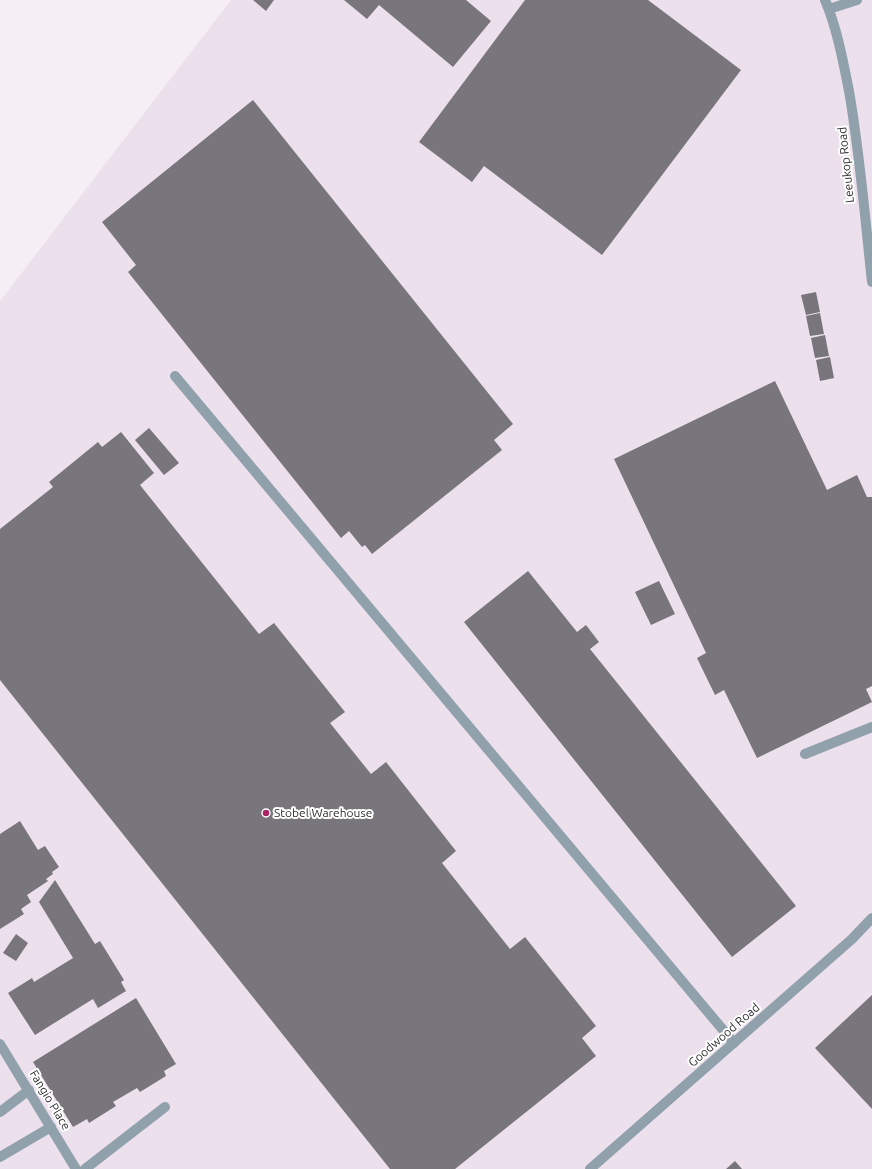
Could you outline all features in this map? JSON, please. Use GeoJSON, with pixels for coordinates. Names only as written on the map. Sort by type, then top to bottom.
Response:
{"type":"FeatureCollection","features":[{"type":"Feature","properties":{"kind":"street"},"geometry":{"type":"LineString","coordinates":[[827,5],[857,0]]}},
{"type":"Feature","properties":{"kind":"street","name":"Leeukop Road"},"geometry":{"type":"LineString","coordinates":[[827,5],[844,64],[855,126],[872,282]]}},
{"type":"Feature","properties":{"kind":"street"},"geometry":{"type":"LineString","coordinates":[[175,376],[734,1043]]}},
{"type":"Feature","properties":{"kind":"street"},"geometry":{"type":"LineString","coordinates":[[805,754],[872,727]]}},
{"type":"Feature","properties":{"kind":"street","name":"Goodwood Road"},"geometry":{"type":"LineString","coordinates":[[590,1169],[852,939],[872,918]]}},
{"type":"Feature","properties":{"kind":"street","name":"Fangio Place"},"geometry":{"type":"LineString","coordinates":[[0,1044],[76,1169]]}},
{"type":"Feature","properties":{"kind":"street"},"geometry":{"type":"LineString","coordinates":[[0,1112],[29,1090]]}},
{"type":"Feature","properties":{"kind":"street"},"geometry":{"type":"LineString","coordinates":[[85,1169],[165,1107]]}},
{"type":"Feature","properties":{"kind":"street"},"geometry":{"type":"LineString","coordinates":[[0,1157],[51,1127]]}},
{"type":"Feature","properties":{"kind":"shaded area"},"geometry":{"type":"Polygon","coordinates":[[[231,0],[872,0],[872,1169],[0,1169],[0,301],[231,0]]]}},
{"type":"Feature","properties":{"kind":"building"},"geometry":{"type":"Polygon","coordinates":[[[253,0],[274,0],[266,11],[253,0]]]}},
{"type":"Feature","properties":{"kind":"building"},"geometry":{"type":"Polygon","coordinates":[[[344,0],[466,0],[491,21],[453,67],[379,5],[367,19],[344,0]]]}},
{"type":"Feature","properties":{"kind":"building"},"geometry":{"type":"Polygon","coordinates":[[[525,0],[648,0],[741,70],[602,255],[484,166],[472,182],[419,142],[525,0]]]}},
{"type":"Feature","properties":{"kind":"building"},"geometry":{"type":"Polygon","coordinates":[[[253,100],[513,424],[494,440],[502,450],[372,554],[365,545],[362,547],[349,531],[341,538],[128,272],[136,265],[102,222],[253,100]]]}},
{"type":"Feature","properties":{"kind":"building"},"geometry":{"type":"Polygon","coordinates":[[[816,292],[820,312],[806,315],[801,295],[816,292]]]}},
{"type":"Feature","properties":{"kind":"building"},"geometry":{"type":"Polygon","coordinates":[[[820,313],[824,334],[810,336],[806,316],[820,313]]]}},
{"type":"Feature","properties":{"kind":"building"},"geometry":{"type":"Polygon","coordinates":[[[825,335],[829,356],[815,358],[811,338],[825,335]]]}},
{"type":"Feature","properties":{"kind":"building"},"geometry":{"type":"Polygon","coordinates":[[[830,357],[834,378],[820,381],[816,360],[830,357]]]}},
{"type":"Feature","properties":{"kind":"building"},"geometry":{"type":"Polygon","coordinates":[[[775,381],[827,490],[857,475],[867,497],[872,497],[872,686],[866,689],[872,702],[757,758],[724,690],[715,695],[697,658],[706,653],[614,459],[775,381]]]}},
{"type":"Feature","properties":{"kind":"building"},"geometry":{"type":"Polygon","coordinates":[[[149,428],[179,463],[164,475],[135,440],[149,428]]]}},
{"type":"Feature","properties":{"kind":"building","name":"Stobel Warehouse"},"geometry":{"type":"Polygon","coordinates":[[[121,432],[154,473],[140,485],[259,634],[274,623],[345,712],[330,723],[371,774],[386,762],[456,851],[442,863],[510,949],[525,937],[596,1026],[582,1038],[596,1056],[455,1169],[390,1169],[0,680],[0,529],[53,487],[49,482],[98,442],[102,447],[121,432]]]}},
{"type":"Feature","properties":{"kind":"building"},"geometry":{"type":"Polygon","coordinates":[[[528,571],[577,632],[586,625],[599,642],[590,649],[796,906],[732,957],[464,622],[528,571]]]}},
{"type":"Feature","properties":{"kind":"building"},"geometry":{"type":"Polygon","coordinates":[[[659,581],[675,614],[651,625],[635,592],[659,581]]]}},
{"type":"Feature","properties":{"kind":"building"},"geometry":{"type":"Polygon","coordinates":[[[20,821],[38,850],[45,846],[59,867],[46,879],[48,881],[27,895],[31,902],[21,909],[24,914],[0,929],[0,834],[20,821]]]}},
{"type":"Feature","properties":{"kind":"building"},"geometry":{"type":"Polygon","coordinates":[[[55,880],[95,944],[100,941],[124,980],[121,982],[126,991],[98,1008],[93,999],[35,1035],[8,993],[32,978],[34,982],[73,958],[39,902],[55,880]]]}},
{"type":"Feature","properties":{"kind":"building"},"geometry":{"type":"Polygon","coordinates":[[[16,934],[28,943],[16,961],[3,953],[16,934]]]}},
{"type":"Feature","properties":{"kind":"building"},"geometry":{"type":"Polygon","coordinates":[[[872,995],[872,1109],[815,1048],[872,995]]]}},
{"type":"Feature","properties":{"kind":"building"},"geometry":{"type":"Polygon","coordinates":[[[136,998],[176,1064],[164,1071],[166,1076],[140,1092],[137,1088],[113,1102],[116,1106],[89,1123],[87,1119],[73,1127],[33,1062],[136,998]]]}},
{"type":"Feature","properties":{"kind":"building"},"geometry":{"type":"Polygon","coordinates":[[[735,1161],[742,1169],[726,1169],[735,1161]]]}},
{"type":"Feature","properties":{"kind":"place","name":"Stobel Warehouse"},"geometry":{"type":"Point","coordinates":[266,813]}}]}
